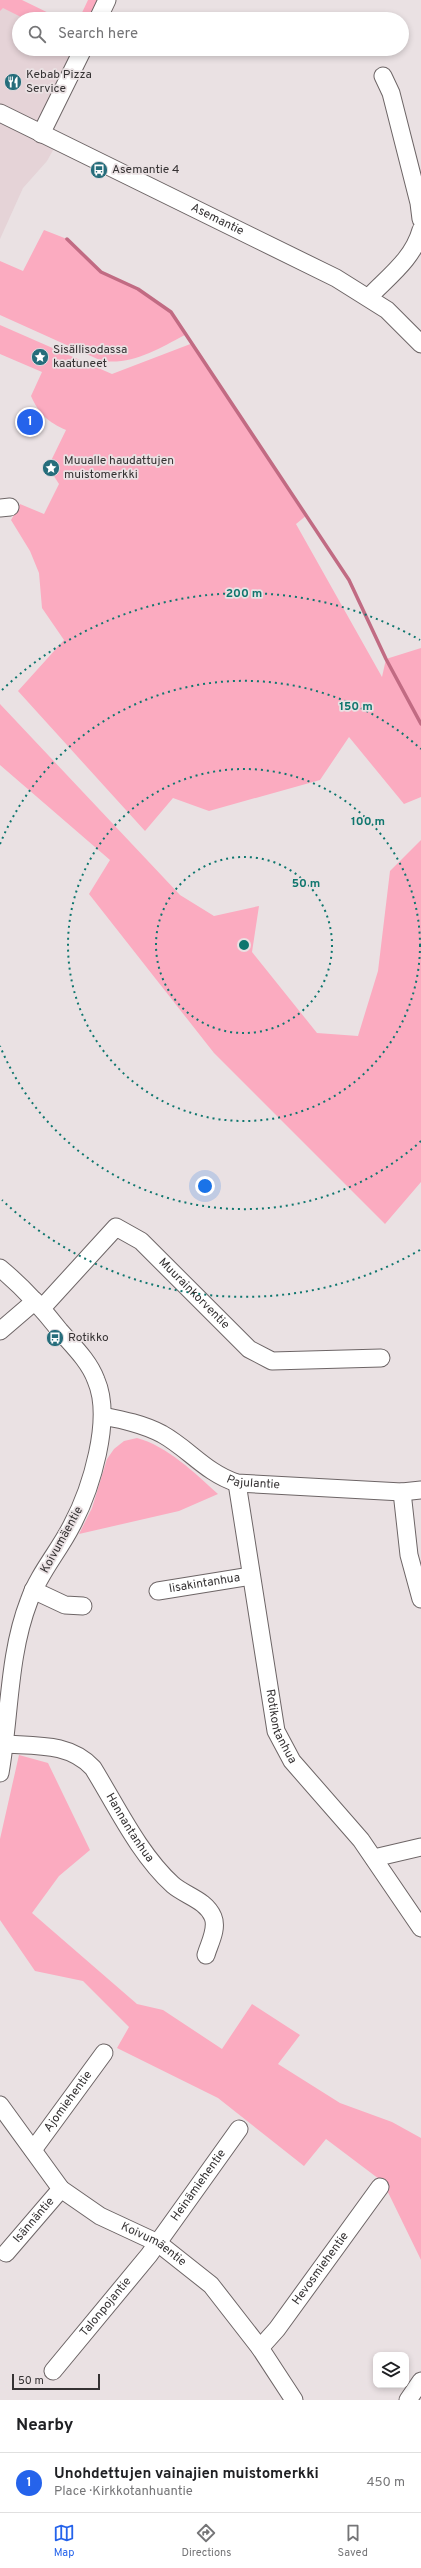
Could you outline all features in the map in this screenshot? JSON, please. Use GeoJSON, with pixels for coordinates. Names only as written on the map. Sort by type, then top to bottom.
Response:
{"type":"FeatureCollection","features":[{"type":"Feature","properties":{"kind":"street"},"geometry":{"type":"LineString","coordinates":[[101,12],[107,0]]}},
{"type":"Feature","properties":{"kind":"street"},"geometry":{"type":"LineString","coordinates":[[41,134],[80,56]]}},
{"type":"Feature","properties":{"kind":"street"},"geometry":{"type":"LineString","coordinates":[[383,76],[391,93],[419,203],[421,219]]}},
{"type":"Feature","properties":{"kind":"street","name":"Asemantie"},"geometry":{"type":"LineString","coordinates":[[0,113],[336,278],[387,310],[421,344]]}},
{"type":"Feature","properties":{"kind":"street"},"geometry":{"type":"LineString","coordinates":[[369,298],[407,259],[418,242],[421,230]]}},
{"type":"Feature","properties":{"kind":"street","name":"Muurainkorventie"},"geometry":{"type":"LineString","coordinates":[[39,1304],[116,1228],[141,1241],[249,1350],[259,1356],[272,1361],[381,1358]]}},
{"type":"Feature","properties":{"kind":"street","name":"Koivumäentie"},"geometry":{"type":"LineString","coordinates":[[0,1268],[39,1304],[84,1360],[96,1380],[103,1416],[87,1493],[72,1526],[33,1590],[17,1641],[5,1744],[0,1773]]}},
{"type":"Feature","properties":{"kind":"street"},"geometry":{"type":"LineString","coordinates":[[0,1331],[39,1304]]}},
{"type":"Feature","properties":{"kind":"street","name":"Pajulantie"},"geometry":{"type":"LineString","coordinates":[[103,1416],[144,1426],[163,1435],[213,1473],[237,1483],[402,1492],[421,1490]]}},
{"type":"Feature","properties":{"kind":"street","name":"Rotikontanhua"},"geometry":{"type":"LineString","coordinates":[[237,1483],[276,1731],[299,1770],[361,1840],[421,1928]]}},
{"type":"Feature","properties":{"kind":"street"},"geometry":{"type":"LineString","coordinates":[[402,1492],[409,1555],[421,1598]]}},
{"type":"Feature","properties":{"kind":"street","name":"Iisakintanhua"},"geometry":{"type":"LineString","coordinates":[[158,1591],[251,1576]]}},
{"type":"Feature","properties":{"kind":"street"},"geometry":{"type":"LineString","coordinates":[[33,1590],[65,1605],[83,1606]]}},
{"type":"Feature","properties":{"kind":"street","name":"Hannantanhua"},"geometry":{"type":"LineString","coordinates":[[5,1744],[52,1747],[83,1757],[93,1768],[154,1865],[174,1886],[202,1903],[213,1917],[214,1929],[206,1955]]}},
{"type":"Feature","properties":{"kind":"street"},"geometry":{"type":"LineString","coordinates":[[374,1858],[421,1847]]}},
{"type":"Feature","properties":{"kind":"street","name":"Ajomiehentie"},"geometry":{"type":"LineString","coordinates":[[33,2150],[104,2053]]}},
{"type":"Feature","properties":{"kind":"street","name":"Koivumäentie"},"geometry":{"type":"LineString","coordinates":[[0,2105],[61,2189],[100,2216],[158,2243],[211,2286],[260,2348],[294,2400]]}},
{"type":"Feature","properties":{"kind":"street","name":"Heinämiehentie"},"geometry":{"type":"LineString","coordinates":[[158,2243],[239,2129]]}},
{"type":"Feature","properties":{"kind":"street","name":"Hevosmiehentie"},"geometry":{"type":"LineString","coordinates":[[260,2348],[277,2329],[380,2187]]}},
{"type":"Feature","properties":{"kind":"street","name":"Isännäntie"},"geometry":{"type":"LineString","coordinates":[[6,2252],[61,2189]]}},
{"type":"Feature","properties":{"kind":"street","name":"Talonpojantie"},"geometry":{"type":"LineString","coordinates":[[53,2371],[158,2243]]}},
{"type":"Feature","properties":{"kind":"street"},"geometry":{"type":"LineString","coordinates":[[408,2400],[421,2381]]}},
{"type":"Feature","properties":{"kind":"shaded area"},"geometry":{"type":"Polygon","coordinates":[[[0,0],[37,12],[12,12],[12,56],[78,56],[39,134],[57,143],[47,161],[23,188],[0,239],[0,0]]]}},
{"type":"Feature","properties":{"kind":"shaded area"},"geometry":{"type":"Polygon","coordinates":[[[0,0],[22,0],[47,12],[12,12],[3,8],[0,11],[0,0]]]}},
{"type":"Feature","properties":{"kind":"shaded area"},"geometry":{"type":"Polygon","coordinates":[[[88,0],[98,0],[92,12],[82,12],[88,0]]]}},
{"type":"Feature","properties":{"kind":"shaded area"},"geometry":{"type":"Polygon","coordinates":[[[44,230],[67,239],[101,272],[138,289],[171,312],[185,335],[145,355],[124,361],[102,361],[0,315],[0,261],[23,271],[44,230]]]}},
{"type":"Feature","properties":{"kind":"shaded area"},"geometry":{"type":"Polygon","coordinates":[[[0,325],[112,374],[193,343],[307,515],[296,524],[382,677],[386,659],[421,648],[421,797],[404,804],[349,737],[320,780],[209,811],[173,798],[145,831],[18,691],[64,640],[42,608],[39,573],[30,551],[11,520],[20,504],[44,514],[59,484],[48,467],[66,430],[54,424],[45,417],[37,408],[31,396],[42,372],[0,354],[0,325]]]}},
{"type":"Feature","properties":{"kind":"shaded area"},"geometry":{"type":"Polygon","coordinates":[[[0,704],[180,895],[214,916],[259,906],[252,952],[317,1033],[358,1036],[378,971],[390,871],[421,840],[421,1182],[385,1224],[214,1053],[89,894],[110,860],[0,765],[0,704]]]}},
{"type":"Feature","properties":{"kind":"shaded area"},"geometry":{"type":"Polygon","coordinates":[[[137,1438],[159,1447],[170,1454],[190,1469],[218,1494],[179,1511],[79,1534],[92,1508],[107,1459],[114,1449],[124,1441],[137,1438]]]}},
{"type":"Feature","properties":{"kind":"shaded area"},"geometry":{"type":"Polygon","coordinates":[[[19,1755],[48,1763],[90,1850],[59,1876],[32,1913],[137,2004],[163,2010],[222,2049],[252,2004],[300,2035],[278,2064],[340,2103],[392,2122],[421,2138],[421,2260],[383,2182],[326,2139],[304,2166],[218,2098],[117,2048],[129,2027],[83,1981],[35,1971],[0,1920],[0,1839],[19,1755]]]}},
{"type":"Feature","properties":{"kind":"waterway"},"geometry":{"type":"LineString","coordinates":[[67,239],[101,272],[138,289],[171,312],[349,580],[386,659],[421,724]]}},
{"type":"Feature","properties":{"kind":"place","name":"Kebab Pizza Service"},"geometry":{"type":"Point","coordinates":[13,82]}},
{"type":"Feature","properties":{"kind":"place","name":"Asemantie 4"},"geometry":{"type":"Point","coordinates":[99,170]}},
{"type":"Feature","properties":{"kind":"place","name":"Sisällisodassa kaatuneet"},"geometry":{"type":"Point","coordinates":[40,357]}},
{"type":"Feature","properties":{"kind":"place","name":"Unohdettujen vainajien muistomerkki"},"geometry":{"type":"Point","coordinates":[30,422]}},
{"type":"Feature","properties":{"kind":"place","name":"Muualle haudattujen muistomerkki"},"geometry":{"type":"Point","coordinates":[51,468]}},
{"type":"Feature","properties":{"kind":"place","name":"Rotikko"},"geometry":{"type":"Point","coordinates":[55,1338]}}]}
